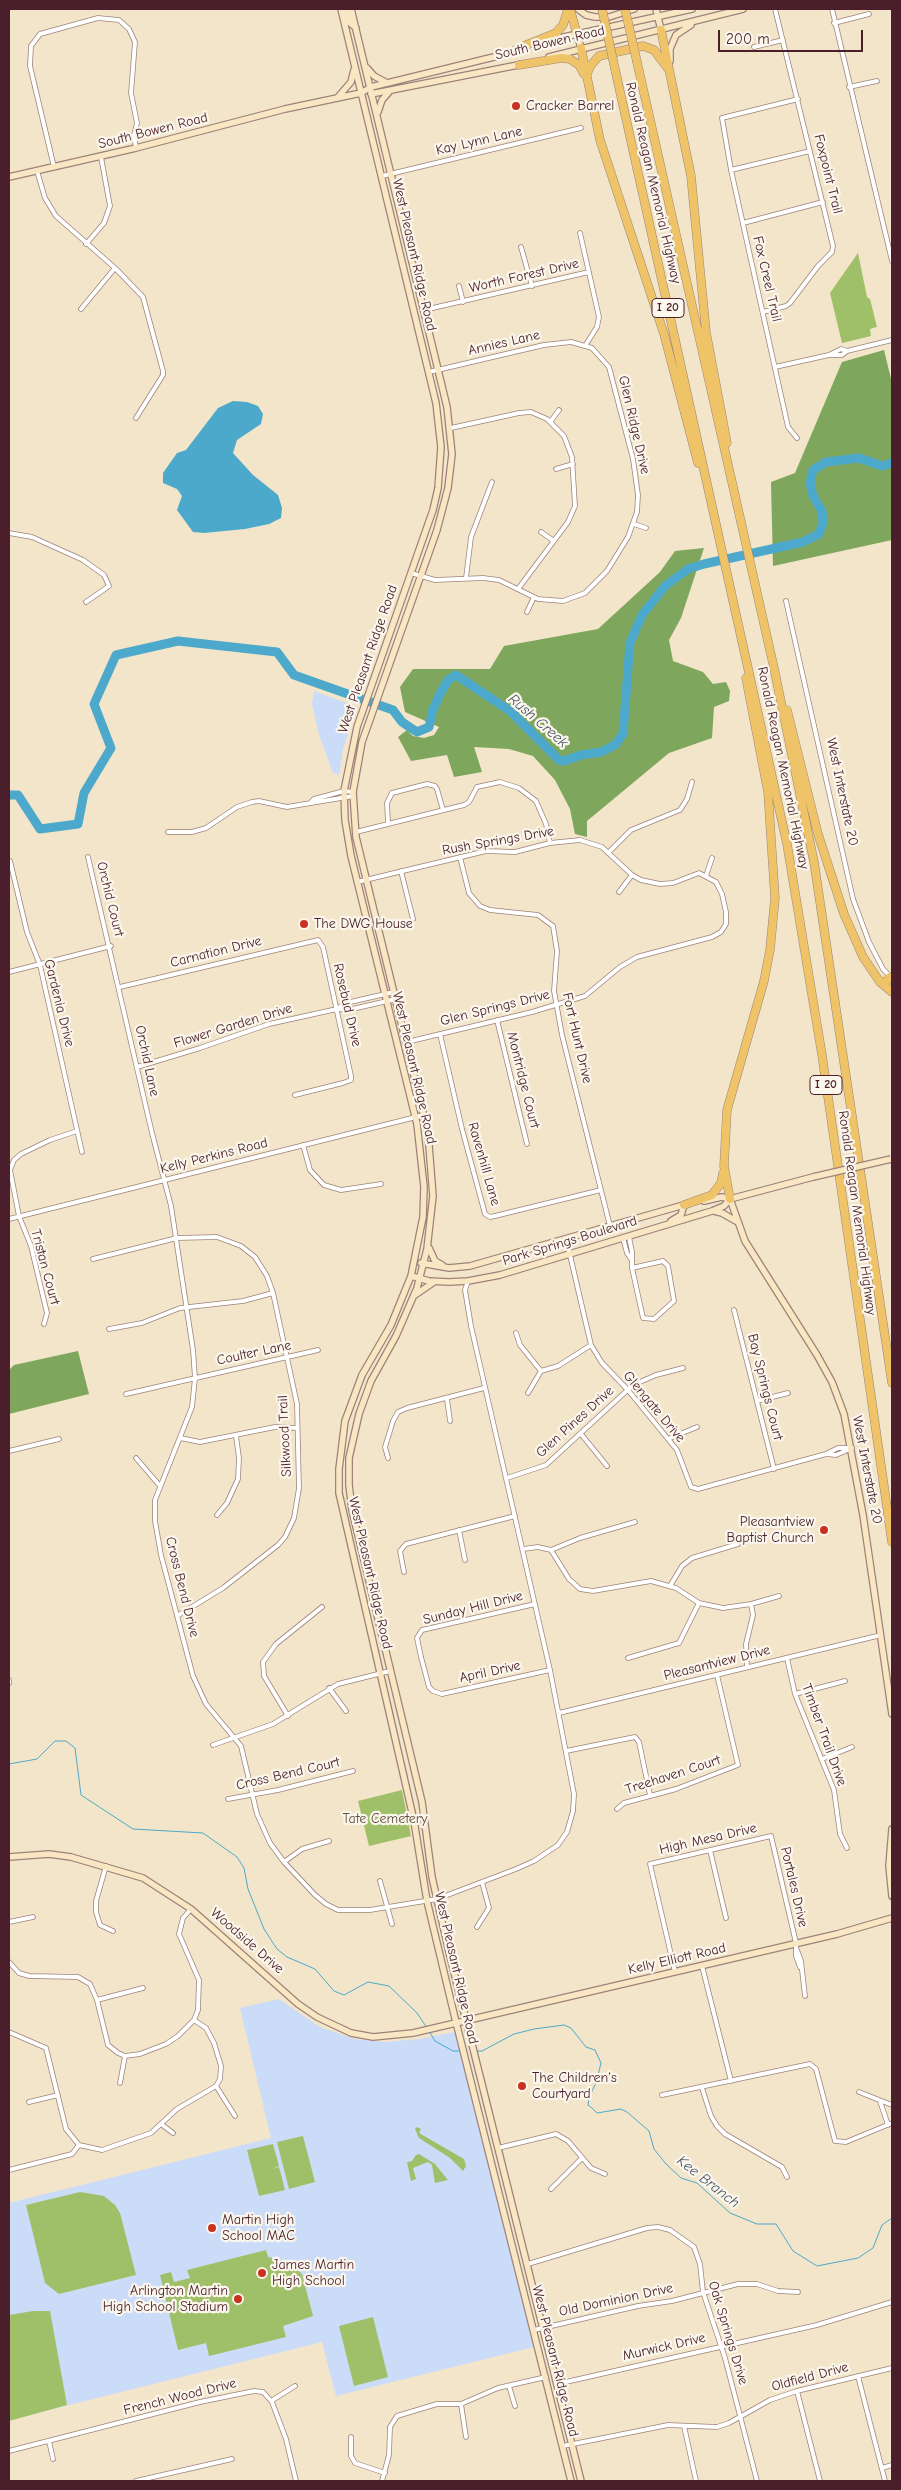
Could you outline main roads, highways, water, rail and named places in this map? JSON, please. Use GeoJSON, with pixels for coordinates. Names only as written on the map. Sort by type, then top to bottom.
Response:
{"type":"FeatureCollection","features":[{"type":"Feature","properties":{"kind":"highway"},"geometry":{"type":"LineString","coordinates":[[569,9],[577,34]]}},
{"type":"Feature","properties":{"kind":"highway"},"geometry":{"type":"LineString","coordinates":[[524,46],[556,33],[563,25],[569,9]]}},
{"type":"Feature","properties":{"kind":"highway","name":"Ronald Reagan Memorial Highway"},"geometry":{"type":"LineString","coordinates":[[602,9],[739,632],[777,793],[796,890],[822,1055],[892,1542]]}},
{"type":"Feature","properties":{"kind":"highway","name":"Ronald Reagan Memorial Highway"},"geometry":{"type":"LineString","coordinates":[[625,9],[774,668],[818,880],[892,1383]]}},
{"type":"Feature","properties":{"kind":"highway"},"geometry":{"type":"LineString","coordinates":[[661,30],[691,176],[706,332],[724,421],[733,487]]}},
{"type":"Feature","properties":{"kind":"highway"},"geometry":{"type":"LineString","coordinates":[[587,76],[591,65],[599,56],[643,46],[657,53],[670,71]]}},
{"type":"Feature","properties":{"kind":"highway"},"geometry":{"type":"LineString","coordinates":[[581,48],[610,172],[664,334],[692,444],[714,515]]}},
{"type":"Feature","properties":{"kind":"highway"},"geometry":{"type":"LineString","coordinates":[[518,65],[561,58],[570,59],[582,68],[589,88]]}},
{"type":"Feature","properties":{"kind":"highway"},"geometry":{"type":"LineString","coordinates":[[684,1205],[712,1195],[721,1183],[724,1166],[727,1110],[764,981],[770,950],[775,898],[768,792],[739,632]]}},
{"type":"Feature","properties":{"kind":"highway"},"geometry":{"type":"LineString","coordinates":[[774,668],[794,733],[830,875],[855,940],[880,982],[892,992]]}},
{"type":"Feature","properties":{"kind":"highway"},"geometry":{"type":"LineString","coordinates":[[880,982],[886,982],[891,979]]}},
{"type":"Feature","properties":{"kind":"highway"},"geometry":{"type":"LineString","coordinates":[[724,1166],[730,1198]]}},
{"type":"Feature","properties":{"kind":"main road","name":"West Pleasant Ridge Road"},"geometry":{"type":"LineString","coordinates":[[341,9],[429,372],[440,427],[440,472],[433,510],[363,710],[350,754],[344,794],[348,836],[358,882],[421,1145],[424,1187],[423,1217],[411,1276],[391,1325],[362,1375],[354,1395],[345,1421],[338,1469],[343,1516],[414,1821],[427,1901],[571,2481]]}},
{"type":"Feature","properties":{"kind":"main road"},"geometry":{"type":"LineString","coordinates":[[346,9],[350,23],[356,28]]}},
{"type":"Feature","properties":{"kind":"main road","name":"West Pleasant Ridge Road"},"geometry":{"type":"LineString","coordinates":[[351,9],[438,370],[451,428],[452,454],[448,488],[437,530],[362,742],[353,794],[356,832],[424,1115],[432,1164],[433,1196],[428,1243],[420,1278],[414,1297],[396,1336],[371,1381],[353,1434],[349,1458],[349,1485],[352,1510],[422,1802],[437,1899],[470,2039],[582,2481]]}},
{"type":"Feature","properties":{"kind":"main road"},"geometry":{"type":"LineString","coordinates":[[578,9],[586,15],[595,18],[609,17],[634,9]]}},
{"type":"Feature","properties":{"kind":"main road"},"geometry":{"type":"LineString","coordinates":[[656,9],[661,30]]}},
{"type":"Feature","properties":{"kind":"main road","name":"South Bowen Road"},"geometry":{"type":"LineString","coordinates":[[361,93],[371,87],[502,55],[524,46],[690,9]]}},
{"type":"Feature","properties":{"kind":"main road","name":"South Bowen Road"},"geometry":{"type":"LineString","coordinates":[[9,177],[101,157],[338,97],[361,93],[372,95],[460,75],[518,65],[743,9]]}},
{"type":"Feature","properties":{"kind":"main road"},"geometry":{"type":"LineString","coordinates":[[670,71],[670,49],[676,35],[697,21]]}},
{"type":"Feature","properties":{"kind":"main road"},"geometry":{"type":"LineString","coordinates":[[577,34],[581,48]]}},
{"type":"Feature","properties":{"kind":"main road"},"geometry":{"type":"LineString","coordinates":[[338,97],[351,82],[354,65]]}},
{"type":"Feature","properties":{"kind":"main road"},"geometry":{"type":"LineString","coordinates":[[365,66],[374,76],[387,83]]}},
{"type":"Feature","properties":{"kind":"main road"},"geometry":{"type":"LineString","coordinates":[[456,66],[460,75]]}},
{"type":"Feature","properties":{"kind":"main road"},"geometry":{"type":"LineString","coordinates":[[377,114],[382,100],[390,90]]}},
{"type":"Feature","properties":{"kind":"main road","name":"Park Springs Boulevard"},"geometry":{"type":"LineString","coordinates":[[415,1262],[452,1268],[492,1262],[566,1238],[684,1205],[730,1198],[892,1159]]}},
{"type":"Feature","properties":{"kind":"main road","name":"Park Springs Boulevard"},"geometry":{"type":"LineString","coordinates":[[411,1276],[436,1281],[468,1281],[500,1275],[712,1211],[724,1206],[730,1198]]}},
{"type":"Feature","properties":{"kind":"main road","name":"West Interstate 20"},"geometry":{"type":"LineString","coordinates":[[730,1198],[736,1220],[753,1255],[797,1321],[832,1382],[844,1414],[852,1448],[892,1714]]}},
{"type":"Feature","properties":{"kind":"main road"},"geometry":{"type":"LineString","coordinates":[[658,1227],[681,1215],[684,1205]]}},
{"type":"Feature","properties":{"kind":"main road"},"geometry":{"type":"LineString","coordinates":[[712,1211],[722,1213],[736,1220]]}},
{"type":"Feature","properties":{"kind":"main road"},"geometry":{"type":"LineString","coordinates":[[428,1243],[435,1261],[452,1268]]}},
{"type":"Feature","properties":{"kind":"main road"},"geometry":{"type":"LineString","coordinates":[[414,1297],[424,1287],[436,1281]]}},
{"type":"Feature","properties":{"kind":"main road"},"geometry":{"type":"LineString","coordinates":[[892,1829],[889,1866],[892,1896]]}},
{"type":"Feature","properties":{"kind":"main road","name":"Woodside Drive"},"geometry":{"type":"LineString","coordinates":[[9,1857],[49,1854],[71,1857],[143,1878],[191,1909],[298,2004],[316,2017],[352,2033],[374,2037],[413,2033],[466,2021]]}},
{"type":"Feature","properties":{"kind":"main road","name":"Kelly Elliott Road"},"geometry":{"type":"LineString","coordinates":[[466,2021],[675,1972],[797,1947],[892,1918]]}},
{"type":"Feature","properties":{"kind":"main road"},"geometry":{"type":"LineString","coordinates":[[480,2116],[490,2115]]}},
{"type":"Feature","properties":{"kind":"water"},"geometry":{"type":"Polygon","coordinates":[[[233,401],[247,402],[258,406],[263,414],[261,424],[237,440],[233,453],[253,475],[278,495],[282,508],[281,518],[269,524],[245,529],[204,533],[193,532],[177,510],[182,496],[177,489],[163,483],[163,473],[177,453],[186,450],[218,408],[233,401]]]}},
{"type":"Feature","properties":{"kind":"waterway","name":"Rush Creek"},"geometry":{"type":"LineString","coordinates":[[9,795],[18,795],[40,829],[78,824],[84,793],[111,748],[94,704],[116,655],[178,641],[277,652],[294,675],[393,710],[402,722],[417,732],[429,727],[433,709],[440,694],[448,680],[456,675],[510,711],[559,760],[564,761],[581,755],[601,752],[615,745],[623,734],[630,643],[642,615],[665,586],[688,569],[803,542],[819,534],[823,523],[822,511],[813,496],[810,483],[813,470],[826,462],[859,458],[882,466],[892,463]]}},
{"type":"Feature","properties":{"kind":"waterway","name":"Kee Branch"},"geometry":{"type":"LineString","coordinates":[[9,1764],[37,1759],[55,1741],[66,1741],[75,1748],[81,1795],[133,1829],[203,1833],[237,1857],[244,1868],[248,1889],[264,1929],[277,1949],[287,1957],[315,1969],[334,1991],[344,1995],[368,1982],[389,1986],[417,2013],[427,2028]]}},
{"type":"Feature","properties":{"kind":"waterway","name":"Kee Branch"},"geometry":{"type":"LineString","coordinates":[[476,2051],[482,2051],[514,2034],[534,2029],[564,2025],[571,2028],[586,2047],[595,2050],[601,2063],[588,2105],[597,2113],[621,2109],[627,2112],[649,2131],[654,2149],[681,2178],[697,2183],[730,2213],[757,2224],[776,2224],[793,2251],[817,2266],[858,2258],[873,2248],[882,2225],[892,2218]]}},
{"type":"Feature","properties":{"kind":"waterway","name":"Kee Branch"},"geometry":{"type":"LineString","coordinates":[[429,2031],[435,2041],[453,2051],[462,2051]]}},
{"type":"Feature","properties":{"kind":"place","name":"Cracker Barrel"},"geometry":{"type":"Point","coordinates":[516,106]}},
{"type":"Feature","properties":{"kind":"place","name":"The DWG House"},"geometry":{"type":"Point","coordinates":[304,924]}},
{"type":"Feature","properties":{"kind":"place","name":"Pleasantview Baptist Church"},"geometry":{"type":"Point","coordinates":[824,1530]}},
{"type":"Feature","properties":{"kind":"place","name":"The Children's Courtyard"},"geometry":{"type":"Point","coordinates":[522,2086]}},
{"type":"Feature","properties":{"kind":"place","name":"Martin High School MAC"},"geometry":{"type":"Point","coordinates":[212,2228]}},
{"type":"Feature","properties":{"kind":"place","name":"James Martin High School"},"geometry":{"type":"Point","coordinates":[262,2273]}},
{"type":"Feature","properties":{"kind":"place","name":"Arlington Martin High School Stadium"},"geometry":{"type":"Point","coordinates":[238,2299]}},
{"type":"Feature","properties":{"kind":"park label","name":"Tate Cemetery"},"geometry":{"type":"Point","coordinates":[385,1819]}}]}
